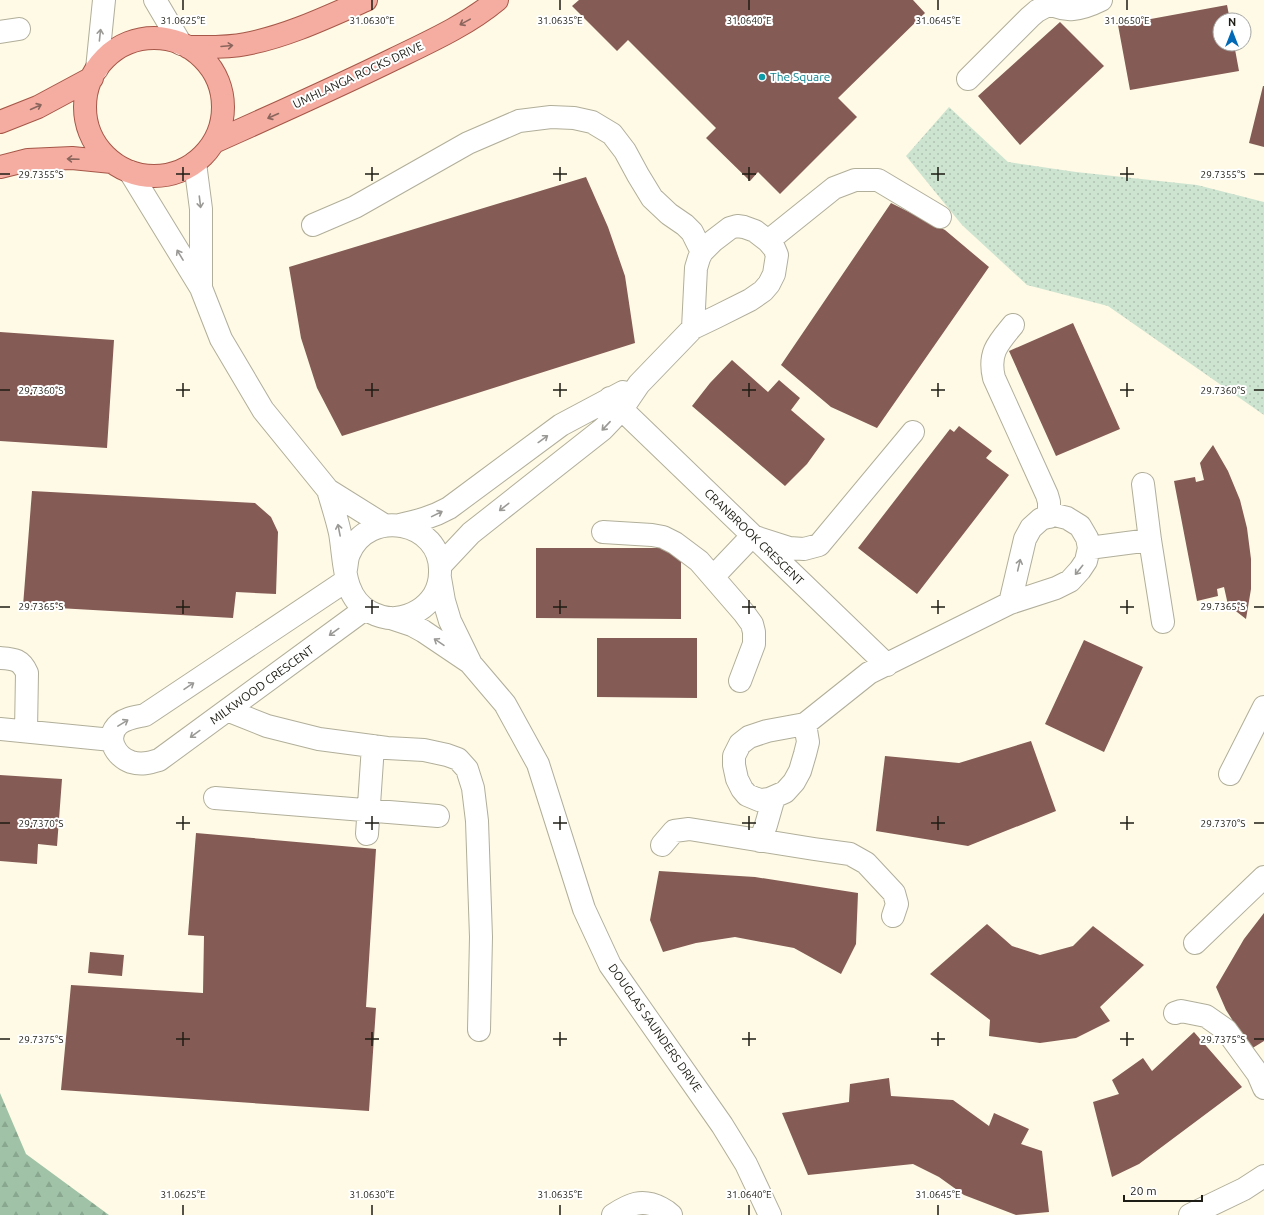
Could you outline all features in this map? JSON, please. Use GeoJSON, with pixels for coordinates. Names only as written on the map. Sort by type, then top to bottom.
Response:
{"type":"FeatureCollection","features":[{"type":"Feature","properties":{"kind":"main road"},"geometry":{"type":"LineString","coordinates":[[185,46],[226,46],[246,44],[266,39],[306,26],[366,0]]}},
{"type":"Feature","properties":{"kind":"main road","name":"UMHLANGA ROCKS DRIVE"},"geometry":{"type":"LineString","coordinates":[[214,142],[352,80],[422,46],[483,12],[497,0]]}},
{"type":"Feature","properties":{"kind":"main road"},"geometry":{"type":"LineString","coordinates":[[0,167],[28,160],[72,158],[121,167],[150,176],[170,174],[184,170],[195,163],[214,142],[220,130],[223,116],[223,102],[221,89],[216,76],[209,65],[199,55],[185,46],[166,40],[150,38],[134,41],[120,47],[107,57],[94,74],[85,101],[87,124],[96,145],[121,167]]}},
{"type":"Feature","properties":{"kind":"main road"},"geometry":{"type":"LineString","coordinates":[[0,122],[38,107],[94,74]]}},
{"type":"Feature","properties":{"kind":"street"},"geometry":{"type":"LineString","coordinates":[[94,74],[104,0]]}},
{"type":"Feature","properties":{"kind":"street"},"geometry":{"type":"LineString","coordinates":[[156,0],[185,46]]}},
{"type":"Feature","properties":{"kind":"street"},"geometry":{"type":"LineString","coordinates":[[968,79],[1030,17],[1048,2],[1063,8],[1078,10],[1101,0]]}},
{"type":"Feature","properties":{"kind":"street"},"geometry":{"type":"LineString","coordinates":[[313,225],[355,208],[468,143],[519,121],[551,117],[574,118],[592,122],[612,134],[625,151],[652,198],[692,232],[702,252]]}},
{"type":"Feature","properties":{"kind":"street"},"geometry":{"type":"LineString","coordinates":[[195,163],[201,209],[200,288]]}},
{"type":"Feature","properties":{"kind":"street"},"geometry":{"type":"LineString","coordinates":[[121,167],[200,288],[221,339],[263,410],[328,490],[392,525],[412,528],[422,534],[431,543],[437,554],[440,572],[436,591],[429,603],[418,612],[405,617],[391,618],[378,616],[365,609],[355,599],[350,590],[346,574],[338,524],[328,490]]}},
{"type":"Feature","properties":{"kind":"street"},"geometry":{"type":"LineString","coordinates":[[768,241],[834,188],[855,180],[878,180],[940,217]]}},
{"type":"Feature","properties":{"kind":"street"},"geometry":{"type":"LineString","coordinates":[[440,572],[471,533],[603,429],[616,404],[638,384],[693,328],[750,300],[763,291],[769,284],[774,274],[777,255],[774,248],[768,241],[755,231],[737,226],[730,228],[712,241],[698,258],[696,268],[693,328]]}},
{"type":"Feature","properties":{"kind":"street"},"geometry":{"type":"LineString","coordinates":[[1013,325],[993,352],[992,370],[994,378],[1047,495],[1049,517]]}},
{"type":"Feature","properties":{"kind":"street"},"geometry":{"type":"LineString","coordinates":[[0,729],[112,740],[113,733],[120,723],[130,718],[145,715],[346,574],[349,554],[358,540],[369,531],[392,525],[420,521],[436,515],[449,508],[562,425],[616,404]]}},
{"type":"Feature","properties":{"kind":"street","name":"CRANBROOK CRESCENT"},"geometry":{"type":"LineString","coordinates":[[616,404],[887,665]]}},
{"type":"Feature","properties":{"kind":"street"},"geometry":{"type":"LineString","coordinates":[[713,576],[752,536],[789,548],[804,549],[819,545],[913,432]]}},
{"type":"Feature","properties":{"kind":"street"},"geometry":{"type":"LineString","coordinates":[[1143,484],[1163,622]]}},
{"type":"Feature","properties":{"kind":"street"},"geometry":{"type":"LineString","coordinates":[[805,724],[808,742],[800,771],[794,782],[785,792],[774,797],[759,800],[747,795],[742,789],[737,778],[734,765],[734,756],[740,744],[749,737],[767,731],[805,724],[869,673],[1010,603],[1056,588],[1070,581],[1080,570],[1086,560],[1089,548],[1087,538],[1080,526],[1067,518],[1055,515],[1041,518],[1031,528],[1025,539],[1010,603]]}},
{"type":"Feature","properties":{"kind":"street"},"geometry":{"type":"LineString","coordinates":[[603,532],[652,534],[663,537],[675,543],[699,560],[752,624],[754,644],[740,681]]}},
{"type":"Feature","properties":{"kind":"street"},"geometry":{"type":"LineString","coordinates":[[1089,548],[1150,540]]}},
{"type":"Feature","properties":{"kind":"street","name":"DOUGLAS SAUNDERS DRIVE"},"geometry":{"type":"LineString","coordinates":[[440,572],[444,601],[450,621],[471,664],[505,704],[538,764],[584,909],[610,965],[722,1125],[746,1164],[770,1215]]}},
{"type":"Feature","properties":{"kind":"street","name":"MILKWOOD CRESCENT"},"geometry":{"type":"LineString","coordinates":[[112,740],[115,750],[122,757],[131,762],[144,764],[159,760],[365,609]]}},
{"type":"Feature","properties":{"kind":"street","name":"DOUGLAS SAUNDERS DRIVE"},"geometry":{"type":"LineString","coordinates":[[391,618],[412,625],[471,664]]}},
{"type":"Feature","properties":{"kind":"street"},"geometry":{"type":"LineString","coordinates":[[0,658],[17,660],[24,666],[27,673],[26,731]]}},
{"type":"Feature","properties":{"kind":"street"},"geometry":{"type":"LineString","coordinates":[[1230,774],[1264,707]]}},
{"type":"Feature","properties":{"kind":"street"},"geometry":{"type":"LineString","coordinates":[[227,710],[267,726],[319,739],[373,746],[424,750],[447,755],[458,759],[467,769],[473,788],[477,821],[481,937],[479,1030]]}},
{"type":"Feature","properties":{"kind":"street"},"geometry":{"type":"LineString","coordinates":[[367,834],[373,746]]}},
{"type":"Feature","properties":{"kind":"street"},"geometry":{"type":"LineString","coordinates":[[760,841],[774,797]]}},
{"type":"Feature","properties":{"kind":"street"},"geometry":{"type":"LineString","coordinates":[[215,798],[438,816]]}},
{"type":"Feature","properties":{"kind":"street"},"geometry":{"type":"LineString","coordinates":[[662,845],[674,831],[689,829],[850,854],[866,863],[894,893],[897,904],[893,916]]}},
{"type":"Feature","properties":{"kind":"street"},"geometry":{"type":"LineString","coordinates":[[1195,942],[1264,877]]}},
{"type":"Feature","properties":{"kind":"street"},"geometry":{"type":"LineString","coordinates":[[1175,1013],[1181,1011],[1206,1016],[1226,1030],[1258,1074],[1264,1088]]}},
{"type":"Feature","properties":{"kind":"street"},"geometry":{"type":"LineString","coordinates":[[1190,1215],[1244,1189],[1264,1176]]}},
{"type":"Feature","properties":{"kind":"street"},"geometry":{"type":"LineString","coordinates":[[613,1215],[624,1207],[638,1202],[651,1203],[671,1215]]}},
{"type":"Feature","properties":{"kind":"green space"},"geometry":{"type":"Polygon","coordinates":[[[949,107],[1008,162],[1076,172],[1197,185],[1264,202],[1264,415],[1108,306],[1027,285],[962,225],[906,156],[949,107]]]}},
{"type":"Feature","properties":{"kind":"green space"},"geometry":{"type":"Polygon","coordinates":[[[0,1093],[26,1154],[109,1215],[0,1215],[0,1093]]]}},
{"type":"Feature","properties":{"kind":"building","name":"The Square"},"geometry":{"type":"Polygon","coordinates":[[[579,0],[913,0],[925,13],[838,98],[857,117],[780,194],[758,172],[750,181],[706,138],[716,128],[628,40],[617,51],[572,6],[579,0]]]}},
{"type":"Feature","properties":{"kind":"building"},"geometry":{"type":"Polygon","coordinates":[[[1227,5],[1228,12],[1212,12],[1212,52],[1235,52],[1239,71],[1130,90],[1118,25],[1227,5]]]}},
{"type":"Feature","properties":{"kind":"building"},"geometry":{"type":"Polygon","coordinates":[[[1060,22],[1104,66],[1020,145],[978,96],[1060,22]]]}},
{"type":"Feature","properties":{"kind":"building"},"geometry":{"type":"Polygon","coordinates":[[[1264,86],[1264,147],[1249,143],[1264,86]]]}},
{"type":"Feature","properties":{"kind":"building"},"geometry":{"type":"Polygon","coordinates":[[[586,177],[608,227],[625,276],[635,343],[342,436],[317,388],[301,338],[289,267],[586,177]]]}},
{"type":"Feature","properties":{"kind":"building"},"geometry":{"type":"Polygon","coordinates":[[[891,203],[945,230],[989,267],[877,428],[831,407],[781,365],[891,203]]]}},
{"type":"Feature","properties":{"kind":"building"},"geometry":{"type":"Polygon","coordinates":[[[1073,323],[1120,429],[1056,456],[1009,351],[1073,323]]]}},
{"type":"Feature","properties":{"kind":"building"},"geometry":{"type":"Polygon","coordinates":[[[0,332],[114,340],[107,448],[0,441],[0,332]]]}},
{"type":"Feature","properties":{"kind":"building"},"geometry":{"type":"Polygon","coordinates":[[[732,360],[768,392],[779,380],[800,398],[791,410],[825,439],[807,464],[785,486],[692,406],[710,383],[732,360]]]}},
{"type":"Feature","properties":{"kind":"building"},"geometry":{"type":"Polygon","coordinates":[[[959,426],[992,451],[986,458],[1009,475],[917,594],[858,548],[950,429],[954,432],[959,426]]]}},
{"type":"Feature","properties":{"kind":"building"},"geometry":{"type":"Polygon","coordinates":[[[1213,445],[1228,471],[1240,500],[1247,528],[1251,559],[1251,589],[1246,619],[1228,605],[1224,587],[1217,589],[1218,596],[1197,601],[1174,481],[1195,477],[1196,482],[1204,480],[1200,463],[1213,445]]]}},
{"type":"Feature","properties":{"kind":"building"},"geometry":{"type":"Polygon","coordinates":[[[32,491],[255,503],[271,517],[278,532],[276,594],[236,592],[233,618],[23,606],[32,491]]]}},
{"type":"Feature","properties":{"kind":"building"},"geometry":{"type":"Polygon","coordinates":[[[536,548],[681,548],[681,619],[536,618],[536,548]]]}},
{"type":"Feature","properties":{"kind":"building"},"geometry":{"type":"Polygon","coordinates":[[[597,638],[697,638],[697,698],[597,697],[597,638]]]}},
{"type":"Feature","properties":{"kind":"building"},"geometry":{"type":"Polygon","coordinates":[[[1084,640],[1143,667],[1104,752],[1045,724],[1084,640]]]}},
{"type":"Feature","properties":{"kind":"building"},"geometry":{"type":"Polygon","coordinates":[[[1031,741],[1056,811],[968,846],[876,831],[885,756],[959,763],[1031,741]]]}},
{"type":"Feature","properties":{"kind":"building"},"geometry":{"type":"Polygon","coordinates":[[[0,775],[62,779],[57,846],[38,844],[37,864],[0,861],[0,775]]]}},
{"type":"Feature","properties":{"kind":"building"},"geometry":{"type":"Polygon","coordinates":[[[196,833],[376,849],[366,1007],[376,1008],[369,1111],[61,1090],[71,985],[203,993],[204,936],[188,935],[196,833]]]}},
{"type":"Feature","properties":{"kind":"building"},"geometry":{"type":"Polygon","coordinates":[[[659,871],[755,877],[858,893],[856,944],[841,974],[794,948],[735,937],[696,943],[663,952],[650,920],[659,871]]]}},
{"type":"Feature","properties":{"kind":"building"},"geometry":{"type":"Polygon","coordinates":[[[1264,913],[1264,1041],[1251,1049],[1226,1010],[1216,987],[1244,939],[1264,913]]]}},
{"type":"Feature","properties":{"kind":"building"},"geometry":{"type":"Polygon","coordinates":[[[987,924],[1012,946],[1040,955],[1073,946],[1093,926],[1144,965],[1100,1007],[1110,1021],[1076,1038],[1040,1043],[989,1036],[990,1020],[930,974],[987,924]]]}},
{"type":"Feature","properties":{"kind":"building"},"geometry":{"type":"Polygon","coordinates":[[[90,952],[124,955],[122,976],[88,973],[90,952]]]}},
{"type":"Feature","properties":{"kind":"building"},"geometry":{"type":"Polygon","coordinates":[[[1194,1032],[1242,1087],[1139,1164],[1112,1177],[1093,1102],[1119,1094],[1112,1080],[1143,1058],[1152,1071],[1194,1032]]]}},
{"type":"Feature","properties":{"kind":"building"},"geometry":{"type":"Polygon","coordinates":[[[889,1078],[891,1096],[953,1100],[989,1126],[994,1113],[1029,1129],[1021,1144],[1042,1151],[1049,1212],[1016,1215],[964,1195],[939,1177],[913,1164],[808,1175],[782,1113],[849,1102],[850,1084],[889,1078]]]}},
{"type":"Feature","properties":{"kind":"place","name":"The Square"},"geometry":{"type":"Point","coordinates":[762,77]}}]}
